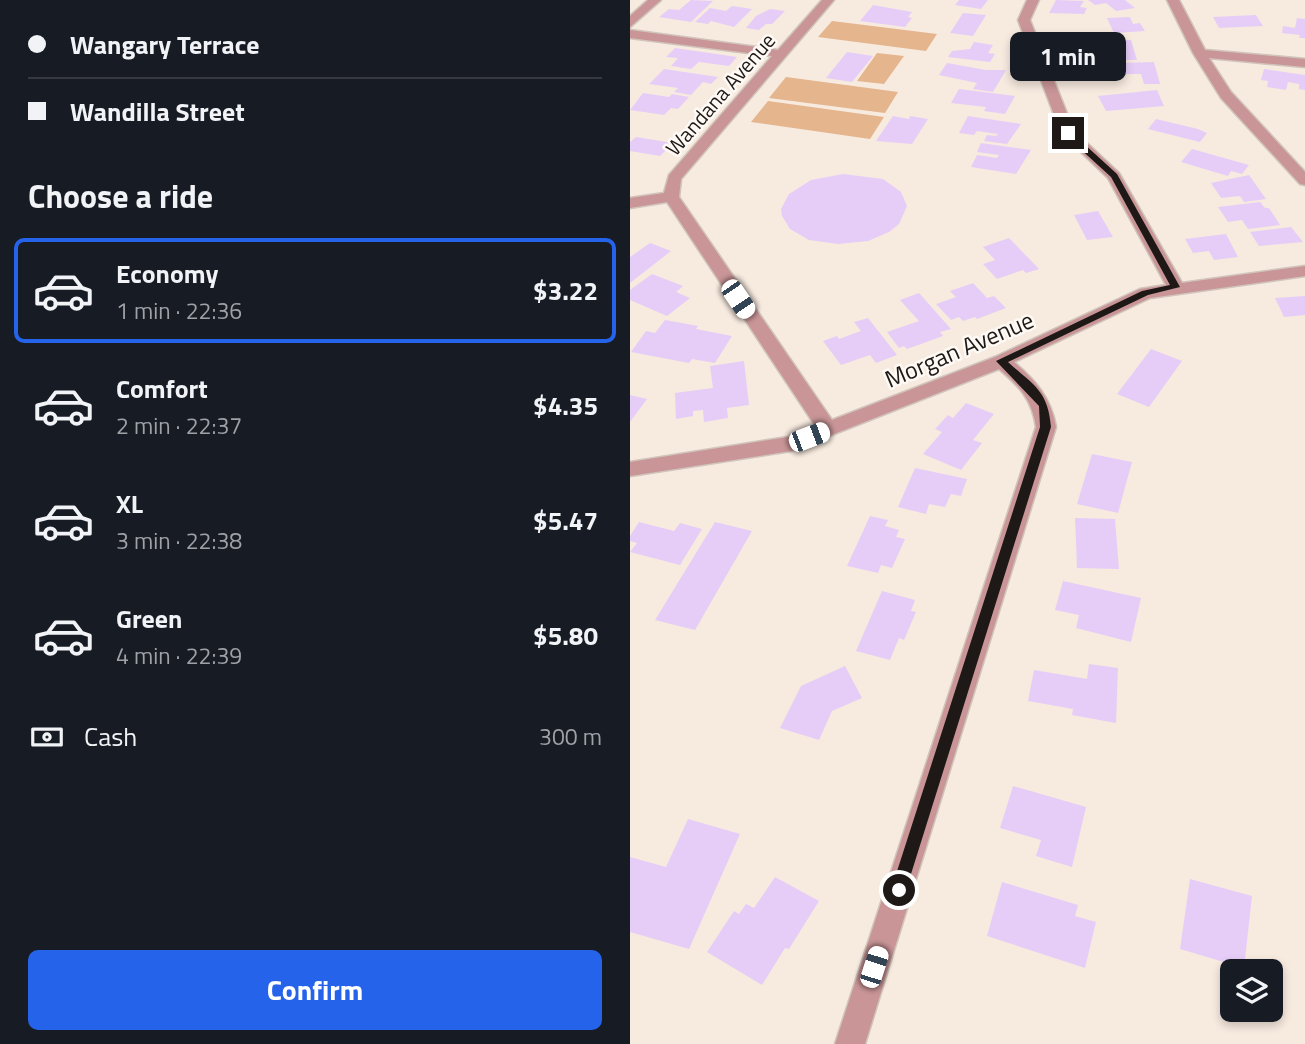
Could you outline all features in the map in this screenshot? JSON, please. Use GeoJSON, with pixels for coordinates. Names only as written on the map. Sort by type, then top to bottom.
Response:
{"type":"FeatureCollection","features":[{"type":"Feature","properties":{"kind":"street"},"geometry":{"type":"LineString","coordinates":[[630,23],[655,0]]}},
{"type":"Feature","properties":{"kind":"street","name":"Wandana Avenue"},"geometry":{"type":"LineString","coordinates":[[671,197],[674,178],[828,0]]}},
{"type":"Feature","properties":{"kind":"street"},"geometry":{"type":"LineString","coordinates":[[1033,0],[1024,20],[1068,133],[1114,176],[1176,287]]}},
{"type":"Feature","properties":{"kind":"street"},"geometry":{"type":"LineString","coordinates":[[1172,0],[1212,75],[1240,113],[1305,181]]}},
{"type":"Feature","properties":{"kind":"street"},"geometry":{"type":"LineString","coordinates":[[630,33],[783,54]]}},
{"type":"Feature","properties":{"kind":"street"},"geometry":{"type":"LineString","coordinates":[[1199,53],[1305,63]]}},
{"type":"Feature","properties":{"kind":"street"},"geometry":{"type":"LineString","coordinates":[[630,203],[671,197],[828,430]]}},
{"type":"Feature","properties":{"kind":"street","name":"Morgan Avenue"},"geometry":{"type":"LineString","coordinates":[[630,469],[790,444],[1001,361],[1146,293],[1305,271]]}},
{"type":"Feature","properties":{"kind":"street"},"geometry":{"type":"LineString","coordinates":[[850,1044],[1046,427],[1044,405],[1001,361]]}},
{"type":"Feature","properties":{"kind":"shaded area"},"geometry":{"type":"Polygon","coordinates":[[[832,21],[937,34],[926,51],[818,37],[832,21]]]}},
{"type":"Feature","properties":{"kind":"shaded area"},"geometry":{"type":"Polygon","coordinates":[[[877,53],[904,56],[884,84],[857,81],[877,53]]]}},
{"type":"Feature","properties":{"kind":"shaded area"},"geometry":{"type":"Polygon","coordinates":[[[786,77],[898,92],[885,113],[769,98],[786,77]]]}},
{"type":"Feature","properties":{"kind":"shaded area"},"geometry":{"type":"Polygon","coordinates":[[[768,101],[884,117],[870,139],[751,122],[768,101]]]}},
{"type":"Feature","properties":{"kind":"building"},"geometry":{"type":"Polygon","coordinates":[[[691,0],[713,1],[691,22],[659,17],[669,9],[679,10],[691,0]]]}},
{"type":"Feature","properties":{"kind":"building"},"geometry":{"type":"Polygon","coordinates":[[[959,0],[988,0],[981,9],[955,5],[959,0]]]}},
{"type":"Feature","properties":{"kind":"building"},"geometry":{"type":"Polygon","coordinates":[[[1056,0],[1084,1],[1080,7],[1087,8],[1084,14],[1049,13],[1056,0]]]}},
{"type":"Feature","properties":{"kind":"building"},"geometry":{"type":"Polygon","coordinates":[[[1088,0],[1125,0],[1135,8],[1116,11],[1106,3],[1095,5],[1088,0]]]}},
{"type":"Feature","properties":{"kind":"building"},"geometry":{"type":"Polygon","coordinates":[[[873,5],[912,12],[908,17],[912,18],[905,27],[860,21],[873,5]]]}},
{"type":"Feature","properties":{"kind":"building"},"geometry":{"type":"Polygon","coordinates":[[[732,6],[752,9],[734,27],[711,21],[708,24],[695,22],[710,8],[726,11],[732,6]]]}},
{"type":"Feature","properties":{"kind":"building"},"geometry":{"type":"Polygon","coordinates":[[[770,9],[785,11],[772,24],[766,24],[759,30],[746,28],[756,16],[770,9]]]}},
{"type":"Feature","properties":{"kind":"building"},"geometry":{"type":"Polygon","coordinates":[[[963,13],[986,15],[973,36],[950,33],[963,13]]]}},
{"type":"Feature","properties":{"kind":"building"},"geometry":{"type":"Polygon","coordinates":[[[1256,15],[1263,26],[1219,28],[1213,17],[1256,15]]]}},
{"type":"Feature","properties":{"kind":"building"},"geometry":{"type":"Polygon","coordinates":[[[1130,17],[1133,24],[1140,23],[1145,31],[1114,33],[1107,18],[1130,17]]]}},
{"type":"Feature","properties":{"kind":"building"},"geometry":{"type":"Polygon","coordinates":[[[1297,18],[1305,19],[1305,38],[1282,33],[1283,26],[1295,28],[1297,18]]]}},
{"type":"Feature","properties":{"kind":"building"},"geometry":{"type":"Polygon","coordinates":[[[1110,40],[1131,40],[1137,60],[1117,60],[1116,56],[1090,57],[1088,47],[1111,47],[1110,40]]]}},
{"type":"Feature","properties":{"kind":"building"},"geometry":{"type":"Polygon","coordinates":[[[974,42],[993,45],[988,53],[995,54],[990,62],[948,57],[952,51],[970,49],[974,42]]]}},
{"type":"Feature","properties":{"kind":"building"},"geometry":{"type":"Polygon","coordinates":[[[675,48],[737,57],[729,66],[699,62],[691,69],[671,66],[678,58],[666,57],[675,48]]]}},
{"type":"Feature","properties":{"kind":"building"},"geometry":{"type":"Polygon","coordinates":[[[847,52],[873,56],[852,82],[826,78],[847,52]]]}},
{"type":"Feature","properties":{"kind":"building"},"geometry":{"type":"Polygon","coordinates":[[[1154,62],[1160,84],[1144,84],[1141,74],[1122,74],[1119,63],[1154,62]]]}},
{"type":"Feature","properties":{"kind":"building"},"geometry":{"type":"Polygon","coordinates":[[[947,63],[986,70],[1006,70],[993,92],[973,89],[977,83],[939,75],[947,63]]]}},
{"type":"Feature","properties":{"kind":"building"},"geometry":{"type":"Polygon","coordinates":[[[664,69],[718,77],[711,84],[703,82],[691,95],[674,92],[678,88],[649,84],[664,69]]]}},
{"type":"Feature","properties":{"kind":"building"},"geometry":{"type":"Polygon","coordinates":[[[1264,69],[1305,75],[1305,90],[1299,89],[1299,84],[1288,82],[1286,90],[1267,87],[1268,81],[1261,80],[1264,69]]]}},
{"type":"Feature","properties":{"kind":"building"},"geometry":{"type":"Polygon","coordinates":[[[959,89],[1015,96],[1005,114],[984,111],[986,107],[951,103],[959,89]]]}},
{"type":"Feature","properties":{"kind":"building"},"geometry":{"type":"Polygon","coordinates":[[[1157,90],[1164,106],[1106,111],[1098,96],[1157,90]]]}},
{"type":"Feature","properties":{"kind":"building"},"geometry":{"type":"Polygon","coordinates":[[[643,93],[689,97],[678,109],[671,108],[664,115],[630,110],[643,93]]]}},
{"type":"Feature","properties":{"kind":"building"},"geometry":{"type":"Polygon","coordinates":[[[893,116],[928,119],[912,144],[876,141],[893,116]]]}},
{"type":"Feature","properties":{"kind":"building"},"geometry":{"type":"Polygon","coordinates":[[[968,116],[1021,124],[1007,144],[984,141],[987,135],[998,134],[977,131],[974,135],[959,133],[968,116]]]}},
{"type":"Feature","properties":{"kind":"building"},"geometry":{"type":"Polygon","coordinates":[[[1156,119],[1207,133],[1200,142],[1148,129],[1156,119]]]}},
{"type":"Feature","properties":{"kind":"building"},"geometry":{"type":"Polygon","coordinates":[[[636,137],[673,143],[660,156],[630,151],[630,142],[636,137]]]}},
{"type":"Feature","properties":{"kind":"building"},"geometry":{"type":"Polygon","coordinates":[[[981,143],[1031,150],[1016,174],[971,167],[977,155],[997,158],[999,155],[977,152],[981,143]]]}},
{"type":"Feature","properties":{"kind":"building"},"geometry":{"type":"Polygon","coordinates":[[[1192,149],[1249,165],[1242,174],[1231,171],[1228,176],[1181,162],[1192,149]]]}},
{"type":"Feature","properties":{"kind":"building"},"geometry":{"type":"Polygon","coordinates":[[[843,174],[883,179],[901,192],[907,206],[899,224],[889,232],[868,241],[838,244],[809,240],[790,229],[781,209],[789,194],[811,180],[843,174]]]}},
{"type":"Feature","properties":{"kind":"building"},"geometry":{"type":"Polygon","coordinates":[[[1249,175],[1266,199],[1244,202],[1240,196],[1221,198],[1211,183],[1249,175]]]}},
{"type":"Feature","properties":{"kind":"building"},"geometry":{"type":"Polygon","coordinates":[[[1260,202],[1265,208],[1269,208],[1280,225],[1248,229],[1242,220],[1228,222],[1218,207],[1260,202]]]}},
{"type":"Feature","properties":{"kind":"building"},"geometry":{"type":"Polygon","coordinates":[[[1098,211],[1113,237],[1087,240],[1074,215],[1098,211]]]}},
{"type":"Feature","properties":{"kind":"building"},"geometry":{"type":"Polygon","coordinates":[[[1291,227],[1303,242],[1259,246],[1250,232],[1291,227]]]}},
{"type":"Feature","properties":{"kind":"building"},"geometry":{"type":"Polygon","coordinates":[[[1226,234],[1238,257],[1214,260],[1209,251],[1193,253],[1185,239],[1226,234]]]}},
{"type":"Feature","properties":{"kind":"building"},"geometry":{"type":"Polygon","coordinates":[[[1009,238],[1039,269],[1026,273],[1023,270],[997,279],[983,264],[995,260],[983,247],[1009,238]]]}},
{"type":"Feature","properties":{"kind":"building"},"geometry":{"type":"Polygon","coordinates":[[[650,243],[671,251],[630,283],[630,257],[650,243]]]}},
{"type":"Feature","properties":{"kind":"building"},"geometry":{"type":"Polygon","coordinates":[[[652,274],[683,286],[676,292],[690,298],[667,316],[630,300],[630,290],[652,274]]]}},
{"type":"Feature","properties":{"kind":"building"},"geometry":{"type":"Polygon","coordinates":[[[973,283],[987,298],[994,296],[1006,308],[977,319],[975,317],[963,321],[959,317],[951,320],[936,304],[956,297],[950,291],[973,283]]]}},
{"type":"Feature","properties":{"kind":"building"},"geometry":{"type":"Polygon","coordinates":[[[919,293],[951,329],[940,332],[943,336],[907,349],[904,346],[899,348],[887,332],[919,321],[900,300],[919,293]]]}},
{"type":"Feature","properties":{"kind":"building"},"geometry":{"type":"Polygon","coordinates":[[[1305,296],[1305,315],[1284,317],[1275,298],[1305,296]]]}},
{"type":"Feature","properties":{"kind":"building"},"geometry":{"type":"Polygon","coordinates":[[[868,318],[897,355],[876,363],[870,355],[841,365],[823,341],[837,336],[839,339],[861,331],[854,322],[868,318]]]}},
{"type":"Feature","properties":{"kind":"building"},"geometry":{"type":"Polygon","coordinates":[[[665,320],[732,336],[715,363],[692,359],[689,363],[631,352],[646,331],[655,333],[665,320]]]}},
{"type":"Feature","properties":{"kind":"building"},"geometry":{"type":"Polygon","coordinates":[[[1151,349],[1182,361],[1149,407],[1117,394],[1151,349]]]}},
{"type":"Feature","properties":{"kind":"building"},"geometry":{"type":"Polygon","coordinates":[[[744,361],[749,405],[727,408],[728,418],[704,422],[703,410],[693,411],[693,416],[676,419],[675,393],[713,388],[710,366],[744,361]]]}},
{"type":"Feature","properties":{"kind":"building"},"geometry":{"type":"Polygon","coordinates":[[[630,395],[647,399],[630,422],[630,395]]]}},
{"type":"Feature","properties":{"kind":"building"},"geometry":{"type":"Polygon","coordinates":[[[966,403],[994,414],[973,440],[982,443],[961,470],[923,454],[942,432],[935,429],[948,415],[953,418],[966,403]]]}},
{"type":"Feature","properties":{"kind":"building"},"geometry":{"type":"Polygon","coordinates":[[[1092,454],[1132,462],[1118,513],[1077,504],[1092,454]]]}},
{"type":"Feature","properties":{"kind":"building"},"geometry":{"type":"Polygon","coordinates":[[[915,468],[967,479],[961,496],[951,494],[945,507],[929,504],[926,514],[898,507],[915,468]]]}},
{"type":"Feature","properties":{"kind":"building"},"geometry":{"type":"Polygon","coordinates":[[[870,516],[888,520],[885,526],[899,530],[896,537],[905,539],[892,568],[881,565],[878,573],[847,566],[870,516]]]}},
{"type":"Feature","properties":{"kind":"building"},"geometry":{"type":"Polygon","coordinates":[[[1075,518],[1115,519],[1119,569],[1077,568],[1075,518]]]}},
{"type":"Feature","properties":{"kind":"building"},"geometry":{"type":"Polygon","coordinates":[[[639,522],[674,531],[680,523],[702,529],[680,565],[630,552],[637,543],[630,541],[630,536],[639,522]]]}},
{"type":"Feature","properties":{"kind":"building"},"geometry":{"type":"Polygon","coordinates":[[[715,522],[752,531],[695,630],[655,620],[715,522]]]}},
{"type":"Feature","properties":{"kind":"building"},"geometry":{"type":"Polygon","coordinates":[[[1063,581],[1141,598],[1131,642],[1076,628],[1079,615],[1055,610],[1063,581]]]}},
{"type":"Feature","properties":{"kind":"building"},"geometry":{"type":"Polygon","coordinates":[[[882,591],[915,600],[911,611],[916,612],[904,640],[899,638],[890,660],[856,651],[882,591]]]}},
{"type":"Feature","properties":{"kind":"building"},"geometry":{"type":"Polygon","coordinates":[[[1089,664],[1118,668],[1116,723],[1072,715],[1073,709],[1028,701],[1034,670],[1087,679],[1089,664]]]}},
{"type":"Feature","properties":{"kind":"building"},"geometry":{"type":"Polygon","coordinates":[[[845,666],[862,698],[832,711],[819,740],[780,728],[801,686],[845,666]]]}},
{"type":"Feature","properties":{"kind":"building"},"geometry":{"type":"Polygon","coordinates":[[[1013,786],[1086,807],[1072,867],[1036,856],[1041,840],[1000,828],[1013,786]]]}},
{"type":"Feature","properties":{"kind":"building"},"geometry":{"type":"Polygon","coordinates":[[[688,819],[740,834],[689,949],[630,932],[630,857],[666,867],[688,819]]]}},
{"type":"Feature","properties":{"kind":"building"},"geometry":{"type":"Polygon","coordinates":[[[775,877],[819,901],[789,949],[785,948],[762,985],[707,952],[734,911],[739,914],[746,904],[754,908],[775,877]]]}},
{"type":"Feature","properties":{"kind":"building"},"geometry":{"type":"Polygon","coordinates":[[[1190,879],[1252,896],[1245,959],[1220,961],[1180,949],[1190,879]]]}},
{"type":"Feature","properties":{"kind":"building"},"geometry":{"type":"Polygon","coordinates":[[[1002,882],[1078,905],[1075,916],[1096,922],[1085,968],[987,936],[1002,882]]]}},
{"type":"Feature","properties":{"kind":"route"},"geometry":{"type":"LineString","coordinates":[[899,890],[1046,427],[1044,405],[1001,361],[1146,293],[1176,287],[1114,176],[1068,133]]}}]}
